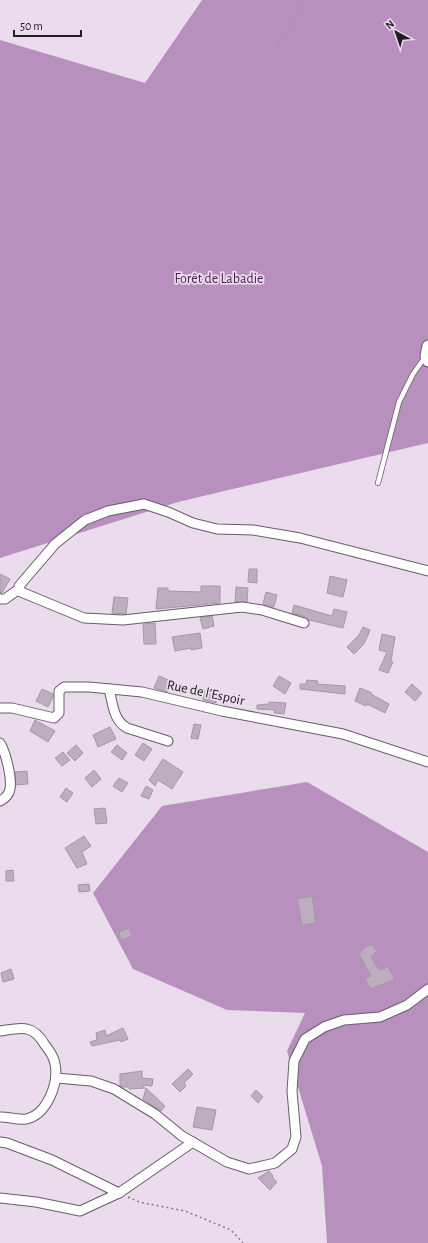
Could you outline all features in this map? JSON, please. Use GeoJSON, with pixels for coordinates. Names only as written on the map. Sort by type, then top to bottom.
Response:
{"type":"FeatureCollection","features":[{"type":"Feature","properties":{"kind":"street"},"geometry":{"type":"LineString","coordinates":[[0,599],[5,599],[19,589],[20,584],[55,544],[85,520],[108,511],[144,504],[168,512],[193,523],[217,529],[253,530],[300,538],[428,571]]}},
{"type":"Feature","properties":{"kind":"street"},"geometry":{"type":"LineString","coordinates":[[19,589],[21,592],[84,618],[123,620],[242,607],[262,610],[304,623]]}},
{"type":"Feature","properties":{"kind":"street","name":"Rue de l'Espoir"},"geometry":{"type":"LineString","coordinates":[[0,708],[12,708],[54,718],[59,712],[58,693],[64,687],[89,687],[142,692],[222,710],[343,734],[428,762]]}},
{"type":"Feature","properties":{"kind":"street"},"geometry":{"type":"LineString","coordinates":[[109,689],[116,716],[123,726],[168,741]]}},
{"type":"Feature","properties":{"kind":"street"},"geometry":{"type":"LineString","coordinates":[[0,743],[7,759],[10,789],[5,798],[0,801]]}},
{"type":"Feature","properties":{"kind":"street"},"geometry":{"type":"LineString","coordinates":[[56,1078],[91,1081],[114,1089],[155,1114],[182,1136],[227,1162],[249,1169],[275,1163],[292,1149],[296,1137],[292,1091],[294,1061],[305,1039],[324,1028],[344,1020],[380,1017],[407,1005],[428,989]]}},
{"type":"Feature","properties":{"kind":"street"},"geometry":{"type":"LineString","coordinates":[[0,1031],[26,1028],[33,1031],[41,1038],[50,1052],[55,1063],[56,1078],[49,1099],[43,1110],[25,1119],[1,1117]]}},
{"type":"Feature","properties":{"kind":"street"},"geometry":{"type":"LineString","coordinates":[[0,1142],[8,1143],[52,1160],[119,1193]]}},
{"type":"Feature","properties":{"kind":"street"},"geometry":{"type":"LineString","coordinates":[[0,1198],[36,1202],[80,1211],[119,1193],[193,1142]]}},
{"type":"Feature","properties":{"kind":"lane"},"geometry":{"type":"LineString","coordinates":[[378,484],[399,402],[413,374],[427,355]]}},
{"type":"Feature","properties":{"kind":"path"},"geometry":{"type":"LineString","coordinates":[[119,1193],[138,1202],[184,1211],[231,1230],[243,1243]]}},
{"type":"Feature","properties":{"kind":"green space","name":"Forêt de Labadie"},"geometry":{"type":"Polygon","coordinates":[[[202,0],[428,0],[428,443],[178,502],[0,558],[0,40],[145,83],[202,0]]]}},
{"type":"Feature","properties":{"kind":"green space"},"geometry":{"type":"Polygon","coordinates":[[[307,782],[428,852],[428,1243],[327,1243],[322,1166],[287,1051],[305,1013],[227,1010],[133,969],[93,893],[162,806],[307,782]]]}},
{"type":"Feature","properties":{"kind":"building"},"geometry":{"type":"Polygon","coordinates":[[[249,569],[257,569],[257,583],[248,582],[249,569]]]}},
{"type":"Feature","properties":{"kind":"building"},"geometry":{"type":"Polygon","coordinates":[[[0,574],[10,579],[2,593],[0,593],[0,574]]]}},
{"type":"Feature","properties":{"kind":"building"},"geometry":{"type":"Polygon","coordinates":[[[330,576],[347,580],[343,597],[327,593],[330,576]]]}},
{"type":"Feature","properties":{"kind":"building"},"geometry":{"type":"Polygon","coordinates":[[[201,586],[220,586],[220,603],[156,609],[158,588],[168,588],[168,591],[201,592],[201,586]]]}},
{"type":"Feature","properties":{"kind":"building"},"geometry":{"type":"Polygon","coordinates":[[[236,587],[248,588],[247,602],[235,602],[236,587]]]}},
{"type":"Feature","properties":{"kind":"building"},"geometry":{"type":"Polygon","coordinates":[[[266,592],[277,595],[274,607],[263,604],[266,592]]]}},
{"type":"Feature","properties":{"kind":"building"},"geometry":{"type":"Polygon","coordinates":[[[114,597],[128,598],[126,614],[112,613],[114,597]]]}},
{"type":"Feature","properties":{"kind":"building"},"geometry":{"type":"Polygon","coordinates":[[[294,605],[332,616],[334,609],[347,612],[343,628],[309,620],[306,617],[292,613],[294,605]]]}},
{"type":"Feature","properties":{"kind":"building"},"geometry":{"type":"Polygon","coordinates":[[[212,616],[214,626],[203,629],[200,618],[212,616]]]}},
{"type":"Feature","properties":{"kind":"building"},"geometry":{"type":"Polygon","coordinates":[[[155,623],[156,644],[144,644],[143,624],[155,623]]]}},
{"type":"Feature","properties":{"kind":"building"},"geometry":{"type":"Polygon","coordinates":[[[363,627],[370,630],[364,644],[354,654],[347,647],[359,635],[363,627]]]}},
{"type":"Feature","properties":{"kind":"building"},"geometry":{"type":"Polygon","coordinates":[[[200,633],[202,648],[191,650],[191,648],[175,651],[172,637],[200,633]]]}},
{"type":"Feature","properties":{"kind":"building"},"geometry":{"type":"Polygon","coordinates":[[[382,634],[395,637],[391,661],[393,662],[388,673],[379,670],[387,652],[379,650],[382,634]]]}},
{"type":"Feature","properties":{"kind":"building"},"geometry":{"type":"Polygon","coordinates":[[[159,676],[171,681],[167,692],[154,688],[159,676]]]}},
{"type":"Feature","properties":{"kind":"building"},"geometry":{"type":"Polygon","coordinates":[[[279,676],[291,683],[285,694],[273,686],[279,676]]]}},
{"type":"Feature","properties":{"kind":"building"},"geometry":{"type":"Polygon","coordinates":[[[307,680],[318,681],[317,684],[345,686],[345,694],[300,689],[300,684],[306,684],[307,680]]]}},
{"type":"Feature","properties":{"kind":"building"},"geometry":{"type":"Polygon","coordinates":[[[412,684],[422,693],[415,701],[405,692],[412,684]]]}},
{"type":"Feature","properties":{"kind":"building"},"geometry":{"type":"Polygon","coordinates":[[[360,688],[372,693],[371,694],[389,704],[385,713],[367,704],[366,706],[355,701],[360,688]]]}},
{"type":"Feature","properties":{"kind":"building"},"geometry":{"type":"Polygon","coordinates":[[[42,689],[53,694],[48,707],[36,701],[42,689]]]}},
{"type":"Feature","properties":{"kind":"building"},"geometry":{"type":"Polygon","coordinates":[[[204,691],[217,693],[216,703],[203,700],[204,691]]]}},
{"type":"Feature","properties":{"kind":"building"},"geometry":{"type":"Polygon","coordinates":[[[269,702],[286,703],[284,714],[274,713],[275,710],[257,709],[257,705],[269,704],[269,702]]]}},
{"type":"Feature","properties":{"kind":"building"},"geometry":{"type":"Polygon","coordinates":[[[35,720],[55,731],[48,742],[30,731],[35,720]]]}},
{"type":"Feature","properties":{"kind":"building"},"geometry":{"type":"Polygon","coordinates":[[[194,724],[201,725],[198,739],[191,738],[194,724]]]}},
{"type":"Feature","properties":{"kind":"building"},"geometry":{"type":"Polygon","coordinates":[[[110,727],[116,739],[98,747],[93,735],[110,727]]]}},
{"type":"Feature","properties":{"kind":"building"},"geometry":{"type":"Polygon","coordinates":[[[143,743],[152,749],[144,761],[135,755],[143,743]]]}},
{"type":"Feature","properties":{"kind":"building"},"geometry":{"type":"Polygon","coordinates":[[[76,745],[83,753],[75,761],[67,753],[76,745]]]}},
{"type":"Feature","properties":{"kind":"building"},"geometry":{"type":"Polygon","coordinates":[[[117,745],[127,753],[122,760],[111,752],[117,745]]]}},
{"type":"Feature","properties":{"kind":"building"},"geometry":{"type":"Polygon","coordinates":[[[63,752],[70,760],[62,766],[55,758],[63,752]]]}},
{"type":"Feature","properties":{"kind":"building"},"geometry":{"type":"Polygon","coordinates":[[[163,759],[183,772],[172,789],[158,780],[155,786],[149,780],[163,759]]]}},
{"type":"Feature","properties":{"kind":"building"},"geometry":{"type":"Polygon","coordinates":[[[94,770],[101,779],[92,787],[85,778],[94,770]]]}},
{"type":"Feature","properties":{"kind":"building"},"geometry":{"type":"Polygon","coordinates":[[[27,771],[28,784],[16,785],[15,772],[27,771]]]}},
{"type":"Feature","properties":{"kind":"building"},"geometry":{"type":"Polygon","coordinates":[[[119,778],[128,783],[122,792],[113,786],[119,778]]]}},
{"type":"Feature","properties":{"kind":"building"},"geometry":{"type":"Polygon","coordinates":[[[146,786],[153,790],[149,799],[141,796],[146,786]]]}},
{"type":"Feature","properties":{"kind":"building"},"geometry":{"type":"Polygon","coordinates":[[[66,788],[73,793],[67,802],[60,797],[66,788]]]}},
{"type":"Feature","properties":{"kind":"building"},"geometry":{"type":"Polygon","coordinates":[[[105,808],[107,823],[96,824],[94,809],[105,808]]]}},
{"type":"Feature","properties":{"kind":"building"},"geometry":{"type":"Polygon","coordinates":[[[84,836],[91,846],[82,852],[87,864],[77,868],[65,848],[84,836]]]}},
{"type":"Feature","properties":{"kind":"building"},"geometry":{"type":"Polygon","coordinates":[[[13,870],[14,881],[6,881],[6,871],[13,870]]]}},
{"type":"Feature","properties":{"kind":"building"},"geometry":{"type":"Polygon","coordinates":[[[89,884],[90,891],[79,892],[78,885],[89,884]]]}},
{"type":"Feature","properties":{"kind":"building"},"geometry":{"type":"Polygon","coordinates":[[[312,896],[316,923],[302,925],[297,899],[312,896]]]}},
{"type":"Feature","properties":{"kind":"building"},"geometry":{"type":"Polygon","coordinates":[[[129,928],[132,936],[121,940],[119,932],[129,928]]]}},
{"type":"Feature","properties":{"kind":"building"},"geometry":{"type":"Polygon","coordinates":[[[372,944],[377,951],[371,957],[379,970],[388,967],[395,979],[371,989],[365,979],[371,976],[359,954],[364,948],[372,944]]]}},
{"type":"Feature","properties":{"kind":"building"},"geometry":{"type":"Polygon","coordinates":[[[11,969],[14,979],[3,982],[1,973],[11,969]]]}},
{"type":"Feature","properties":{"kind":"building"},"geometry":{"type":"Polygon","coordinates":[[[123,1028],[128,1039],[121,1042],[120,1040],[92,1046],[90,1042],[97,1040],[96,1033],[105,1030],[106,1036],[123,1028]]]}},
{"type":"Feature","properties":{"kind":"building"},"geometry":{"type":"Polygon","coordinates":[[[188,1069],[193,1074],[184,1083],[186,1086],[180,1092],[172,1084],[188,1069]]]}},
{"type":"Feature","properties":{"kind":"building"},"geometry":{"type":"Polygon","coordinates":[[[142,1071],[142,1078],[153,1079],[152,1086],[142,1085],[145,1088],[129,1089],[129,1087],[120,1086],[120,1074],[142,1071]]]}},
{"type":"Feature","properties":{"kind":"building"},"geometry":{"type":"Polygon","coordinates":[[[146,1088],[165,1106],[161,1111],[143,1099],[146,1088]]]}},
{"type":"Feature","properties":{"kind":"building"},"geometry":{"type":"Polygon","coordinates":[[[256,1090],[263,1097],[258,1103],[251,1096],[256,1090]]]}},
{"type":"Feature","properties":{"kind":"building"},"geometry":{"type":"Polygon","coordinates":[[[197,1107],[216,1110],[212,1130],[193,1127],[197,1107]]]}},
{"type":"Feature","properties":{"kind":"building"},"geometry":{"type":"Polygon","coordinates":[[[269,1171],[277,1182],[270,1190],[258,1178],[269,1171]]]}},
{"type":"Feature","properties":{"kind":"waterway"},"geometry":{"type":"LineString","coordinates":[[275,51],[296,17],[302,0]]}}]}
